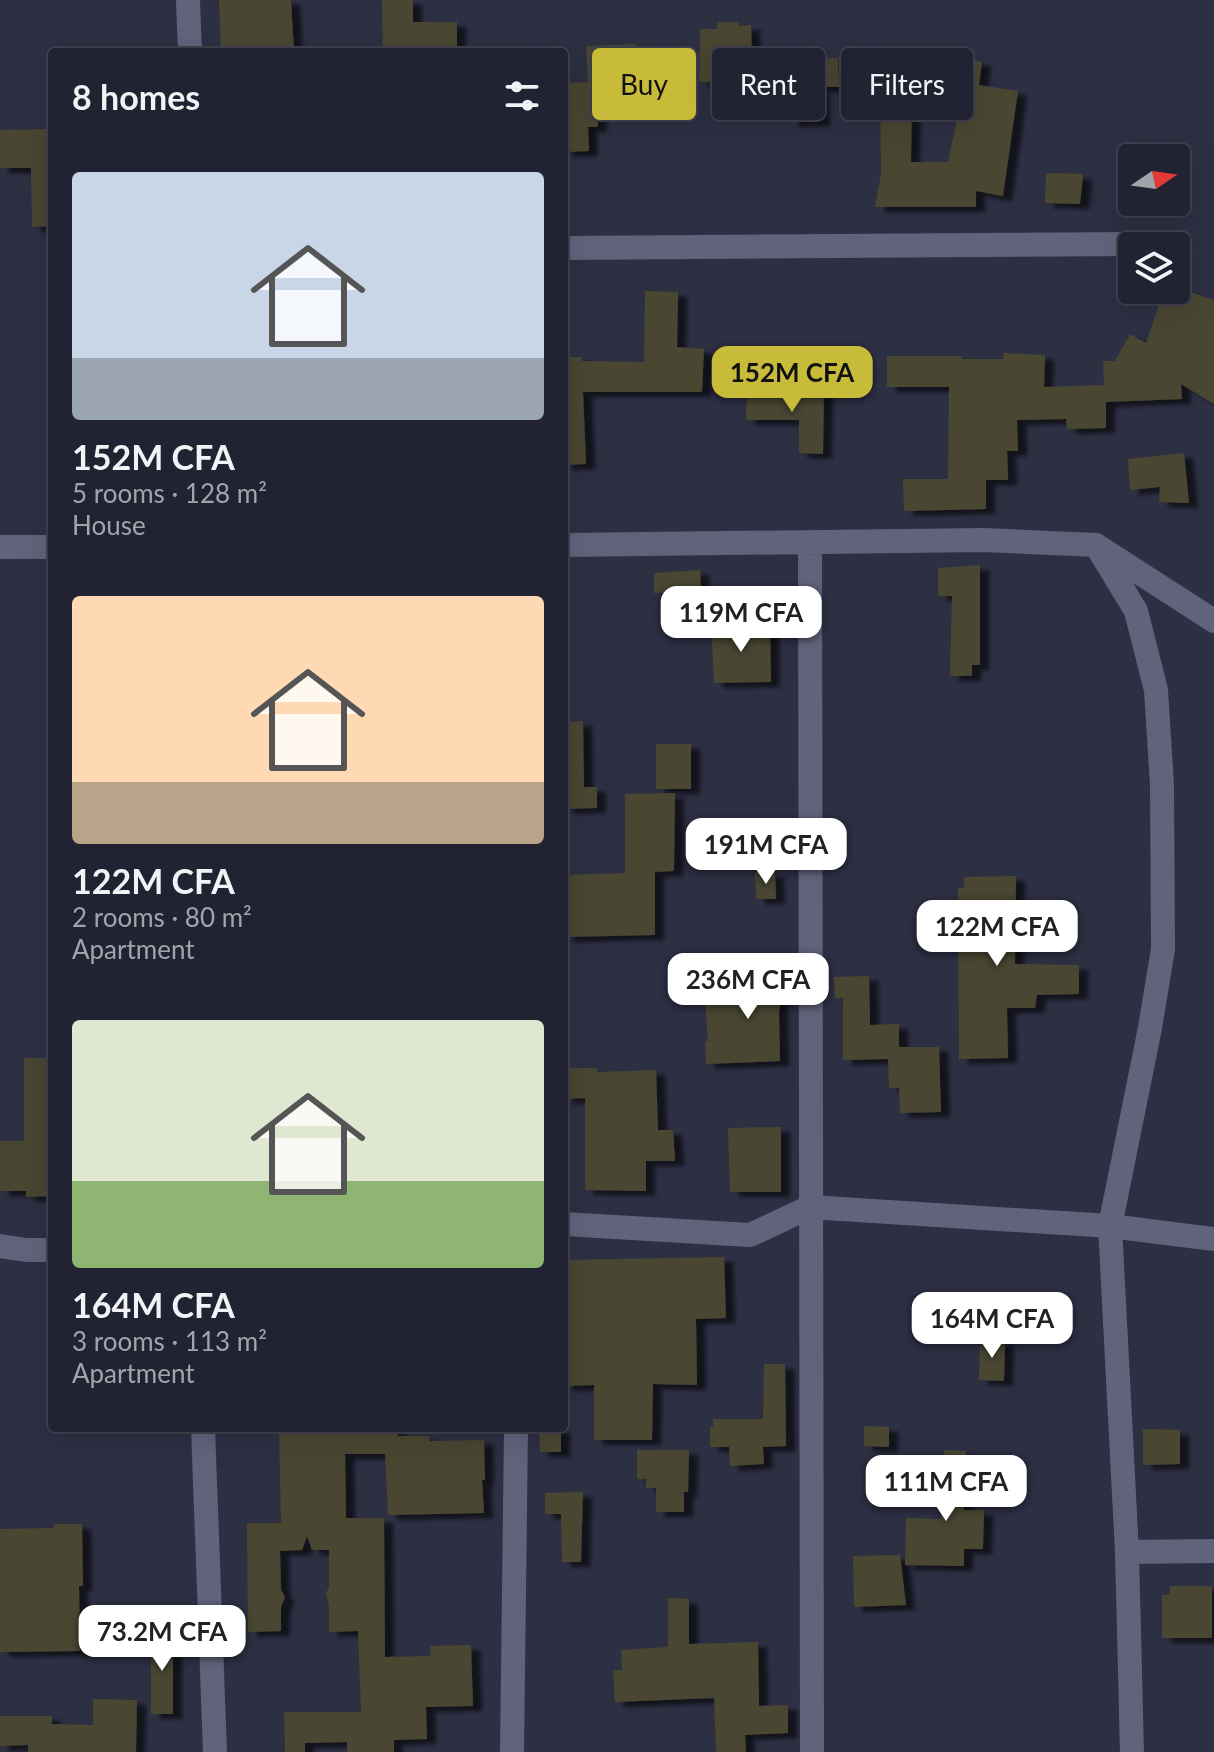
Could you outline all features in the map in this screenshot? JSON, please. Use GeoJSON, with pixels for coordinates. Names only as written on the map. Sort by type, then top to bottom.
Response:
{"type":"FeatureCollection","features":[{"type":"Feature","properties":{"kind":"street"},"geometry":{"type":"LineString","coordinates":[[188,0],[190,48]]}},
{"type":"Feature","properties":{"kind":"street"},"geometry":{"type":"LineString","coordinates":[[568,248],[1118,244]]}},
{"type":"Feature","properties":{"kind":"street"},"geometry":{"type":"LineString","coordinates":[[568,545],[984,540],[1096,545],[1214,621]]}},
{"type":"Feature","properties":{"kind":"street"},"geometry":{"type":"LineString","coordinates":[[810,543],[812,1752]]}},
{"type":"Feature","properties":{"kind":"street"},"geometry":{"type":"LineString","coordinates":[[1096,545],[1136,611],[1156,690],[1164,855],[1163,949],[1110,1226],[1127,1552],[1132,1752]]}},
{"type":"Feature","properties":{"kind":"street"},"geometry":{"type":"LineString","coordinates":[[0,547],[48,547]]}},
{"type":"Feature","properties":{"kind":"street"},"geometry":{"type":"LineString","coordinates":[[568,1224],[750,1235],[810,1207],[1110,1226],[1214,1239]]}},
{"type":"Feature","properties":{"kind":"street"},"geometry":{"type":"LineString","coordinates":[[0,1246],[48,1250]]}},
{"type":"Feature","properties":{"kind":"street"},"geometry":{"type":"LineString","coordinates":[[203,1432],[215,1752]]}},
{"type":"Feature","properties":{"kind":"street"},"geometry":{"type":"LineString","coordinates":[[512,1752],[516,1432]]}},
{"type":"Feature","properties":{"kind":"street"},"geometry":{"type":"LineString","coordinates":[[1127,1552],[1214,1551]]}},
{"type":"Feature","properties":{"kind":"building"},"geometry":{"type":"Polygon","coordinates":[[[219,0],[291,0],[294,48],[221,48],[219,0]]]}},
{"type":"Feature","properties":{"kind":"building"},"geometry":{"type":"Polygon","coordinates":[[[382,0],[413,0],[413,22],[457,22],[457,48],[383,48],[382,0]]]}},
{"type":"Feature","properties":{"kind":"building"},"geometry":{"type":"Polygon","coordinates":[[[717,22],[751,25],[752,48],[712,48],[712,82],[699,82],[700,29],[717,29],[717,22]]]}},
{"type":"Feature","properties":{"kind":"building"},"geometry":{"type":"Polygon","coordinates":[[[636,44],[636,48],[592,48],[592,120],[598,120],[598,127],[588,127],[589,151],[568,152],[568,83],[588,82],[586,46],[636,44]]]}},
{"type":"Feature","properties":{"kind":"building"},"geometry":{"type":"Polygon","coordinates":[[[825,58],[838,58],[839,87],[825,87],[825,58]]]}},
{"type":"Feature","properties":{"kind":"building"},"geometry":{"type":"Polygon","coordinates":[[[973,60],[982,62],[979,85],[1018,91],[1003,196],[976,191],[976,207],[875,207],[881,175],[880,120],[912,120],[911,162],[948,162],[957,120],[973,120],[973,60]]]}},
{"type":"Feature","properties":{"kind":"building"},"geometry":{"type":"Polygon","coordinates":[[[790,120],[821,120],[821,121],[790,120]]]}},
{"type":"Feature","properties":{"kind":"building"},"geometry":{"type":"Polygon","coordinates":[[[48,129],[48,226],[32,227],[31,168],[0,168],[0,130],[48,129]]]}},
{"type":"Feature","properties":{"kind":"building"},"geometry":{"type":"Polygon","coordinates":[[[1046,173],[1083,174],[1080,204],[1045,203],[1046,173]]]}},
{"type":"Feature","properties":{"kind":"building"},"geometry":{"type":"Polygon","coordinates":[[[645,291],[678,292],[677,347],[704,349],[702,392],[583,392],[586,464],[568,465],[568,357],[582,357],[582,361],[644,362],[645,291]]]}},
{"type":"Feature","properties":{"kind":"building"},"geometry":{"type":"Polygon","coordinates":[[[1190,292],[1214,300],[1214,404],[1181,384],[1182,399],[1106,402],[1106,428],[1067,429],[1066,419],[1017,420],[1018,451],[1007,451],[1008,480],[986,480],[986,509],[904,511],[903,479],[948,479],[949,387],[887,387],[887,356],[1004,359],[1003,353],[1045,355],[1044,387],[1104,385],[1103,361],[1115,361],[1130,334],[1146,343],[1159,304],[1190,304],[1190,292]]]}},
{"type":"Feature","properties":{"kind":"building"},"geometry":{"type":"Polygon","coordinates":[[[747,390],[824,391],[823,454],[799,453],[799,420],[746,420],[747,390]]]}},
{"type":"Feature","properties":{"kind":"building"},"geometry":{"type":"Polygon","coordinates":[[[1184,453],[1189,503],[1159,502],[1160,487],[1130,490],[1128,459],[1184,453]]]}},
{"type":"Feature","properties":{"kind":"building"},"geometry":{"type":"Polygon","coordinates":[[[980,565],[980,665],[972,665],[972,676],[950,676],[952,596],[938,596],[938,568],[980,565]]]}},
{"type":"Feature","properties":{"kind":"building"},"geometry":{"type":"Polygon","coordinates":[[[700,570],[701,591],[654,593],[654,573],[700,570]]]}},
{"type":"Feature","properties":{"kind":"building"},"geometry":{"type":"Polygon","coordinates":[[[711,623],[770,627],[771,682],[714,683],[711,623]]]}},
{"type":"Feature","properties":{"kind":"building"},"geometry":{"type":"Polygon","coordinates":[[[583,721],[584,787],[597,787],[597,808],[568,809],[568,722],[583,721]]]}},
{"type":"Feature","properties":{"kind":"building"},"geometry":{"type":"Polygon","coordinates":[[[656,744],[691,744],[691,789],[656,789],[656,744]]]}},
{"type":"Feature","properties":{"kind":"building"},"geometry":{"type":"Polygon","coordinates":[[[675,793],[674,871],[655,872],[655,935],[568,937],[568,875],[625,873],[625,794],[675,793]]]}},
{"type":"Feature","properties":{"kind":"building"},"geometry":{"type":"Polygon","coordinates":[[[755,872],[775,872],[776,899],[756,899],[755,872]]]}},
{"type":"Feature","properties":{"kind":"building"},"geometry":{"type":"Polygon","coordinates":[[[1016,876],[1015,964],[1079,965],[1079,994],[1037,995],[1035,1008],[1007,1008],[1008,1058],[959,1059],[958,888],[964,888],[964,877],[1016,876]]]}},
{"type":"Feature","properties":{"kind":"building"},"geometry":{"type":"Polygon","coordinates":[[[757,960],[783,960],[780,1061],[706,1064],[705,1001],[738,1000],[738,990],[757,990],[757,960]]]}},
{"type":"Feature","properties":{"kind":"building"},"geometry":{"type":"Polygon","coordinates":[[[869,976],[870,1025],[899,1024],[899,1047],[939,1047],[941,1112],[900,1113],[899,1088],[889,1088],[888,1059],[843,1060],[843,998],[835,998],[834,977],[869,976]]]}},
{"type":"Feature","properties":{"kind":"building"},"geometry":{"type":"Polygon","coordinates":[[[24,1058],[48,1058],[48,1196],[26,1197],[26,1191],[0,1191],[0,1141],[24,1141],[24,1058]]]}},
{"type":"Feature","properties":{"kind":"building"},"geometry":{"type":"Polygon","coordinates":[[[568,1068],[597,1068],[597,1072],[656,1070],[658,1130],[673,1130],[675,1161],[646,1161],[646,1191],[585,1190],[585,1098],[568,1099],[568,1068]]]}},
{"type":"Feature","properties":{"kind":"building"},"geometry":{"type":"Polygon","coordinates":[[[781,1127],[781,1192],[730,1192],[728,1128],[781,1127]]]}},
{"type":"Feature","properties":{"kind":"building"},"geometry":{"type":"Polygon","coordinates":[[[724,1257],[726,1318],[696,1319],[697,1385],[653,1384],[652,1440],[594,1440],[594,1385],[568,1386],[568,1260],[724,1257]]]}},
{"type":"Feature","properties":{"kind":"building"},"geometry":{"type":"Polygon","coordinates":[[[980,1340],[1005,1341],[1004,1381],[979,1380],[980,1340]]]}},
{"type":"Feature","properties":{"kind":"building"},"geometry":{"type":"Polygon","coordinates":[[[764,1364],[785,1364],[786,1446],[763,1447],[764,1464],[730,1466],[729,1447],[710,1447],[710,1427],[713,1427],[713,1419],[763,1419],[764,1364]]]}},
{"type":"Feature","properties":{"kind":"building"},"geometry":{"type":"Polygon","coordinates":[[[864,1426],[889,1427],[889,1447],[864,1446],[864,1426]]]}},
{"type":"Feature","properties":{"kind":"building"},"geometry":{"type":"Polygon","coordinates":[[[1143,1429],[1180,1430],[1180,1464],[1143,1465],[1143,1429]]]}},
{"type":"Feature","properties":{"kind":"building"},"geometry":{"type":"Polygon","coordinates":[[[279,1432],[398,1432],[398,1436],[429,1436],[430,1441],[484,1440],[484,1513],[388,1515],[385,1454],[345,1454],[346,1518],[384,1518],[385,1657],[431,1656],[430,1646],[471,1645],[473,1706],[426,1707],[427,1739],[394,1740],[394,1752],[347,1752],[347,1742],[305,1743],[305,1752],[285,1752],[284,1712],[361,1712],[358,1631],[329,1632],[326,1594],[329,1586],[329,1550],[312,1550],[307,1536],[302,1550],[280,1551],[281,1590],[285,1597],[281,1607],[281,1631],[248,1632],[247,1523],[281,1523],[279,1432]]]}},
{"type":"Feature","properties":{"kind":"building"},"geometry":{"type":"Polygon","coordinates":[[[539,1432],[561,1432],[561,1452],[540,1452],[539,1432]]]}},
{"type":"Feature","properties":{"kind":"building"},"geometry":{"type":"Polygon","coordinates":[[[637,1450],[689,1450],[684,1512],[656,1512],[656,1488],[646,1488],[646,1479],[637,1479],[637,1450]]]}},
{"type":"Feature","properties":{"kind":"building"},"geometry":{"type":"Polygon","coordinates":[[[944,1450],[966,1451],[964,1510],[984,1510],[983,1549],[964,1549],[964,1566],[905,1565],[906,1518],[941,1519],[944,1450]]]}},
{"type":"Feature","properties":{"kind":"building"},"geometry":{"type":"Polygon","coordinates":[[[583,1492],[581,1562],[562,1562],[561,1514],[545,1514],[545,1493],[583,1492]]]}},
{"type":"Feature","properties":{"kind":"building"},"geometry":{"type":"Polygon","coordinates":[[[54,1524],[82,1524],[80,1651],[0,1652],[0,1529],[54,1528],[54,1524]]]}},
{"type":"Feature","properties":{"kind":"building"},"geometry":{"type":"Polygon","coordinates":[[[900,1555],[906,1605],[854,1607],[853,1556],[900,1555]]]}},
{"type":"Feature","properties":{"kind":"building"},"geometry":{"type":"Polygon","coordinates":[[[1170,1586],[1212,1586],[1212,1638],[1162,1638],[1162,1595],[1170,1595],[1170,1586]]]}},
{"type":"Feature","properties":{"kind":"building"},"geometry":{"type":"Polygon","coordinates":[[[668,1598],[689,1599],[689,1644],[758,1642],[759,1706],[788,1705],[788,1733],[745,1735],[746,1752],[716,1752],[714,1698],[615,1702],[613,1670],[622,1670],[621,1650],[668,1647],[668,1598]]]}},
{"type":"Feature","properties":{"kind":"building"},"geometry":{"type":"Polygon","coordinates":[[[173,1632],[173,1714],[151,1714],[151,1633],[173,1632]]]}},
{"type":"Feature","properties":{"kind":"building"},"geometry":{"type":"Polygon","coordinates":[[[93,1699],[137,1700],[136,1752],[28,1752],[28,1745],[0,1746],[0,1716],[52,1716],[52,1724],[93,1725],[93,1699]]]}}]}
